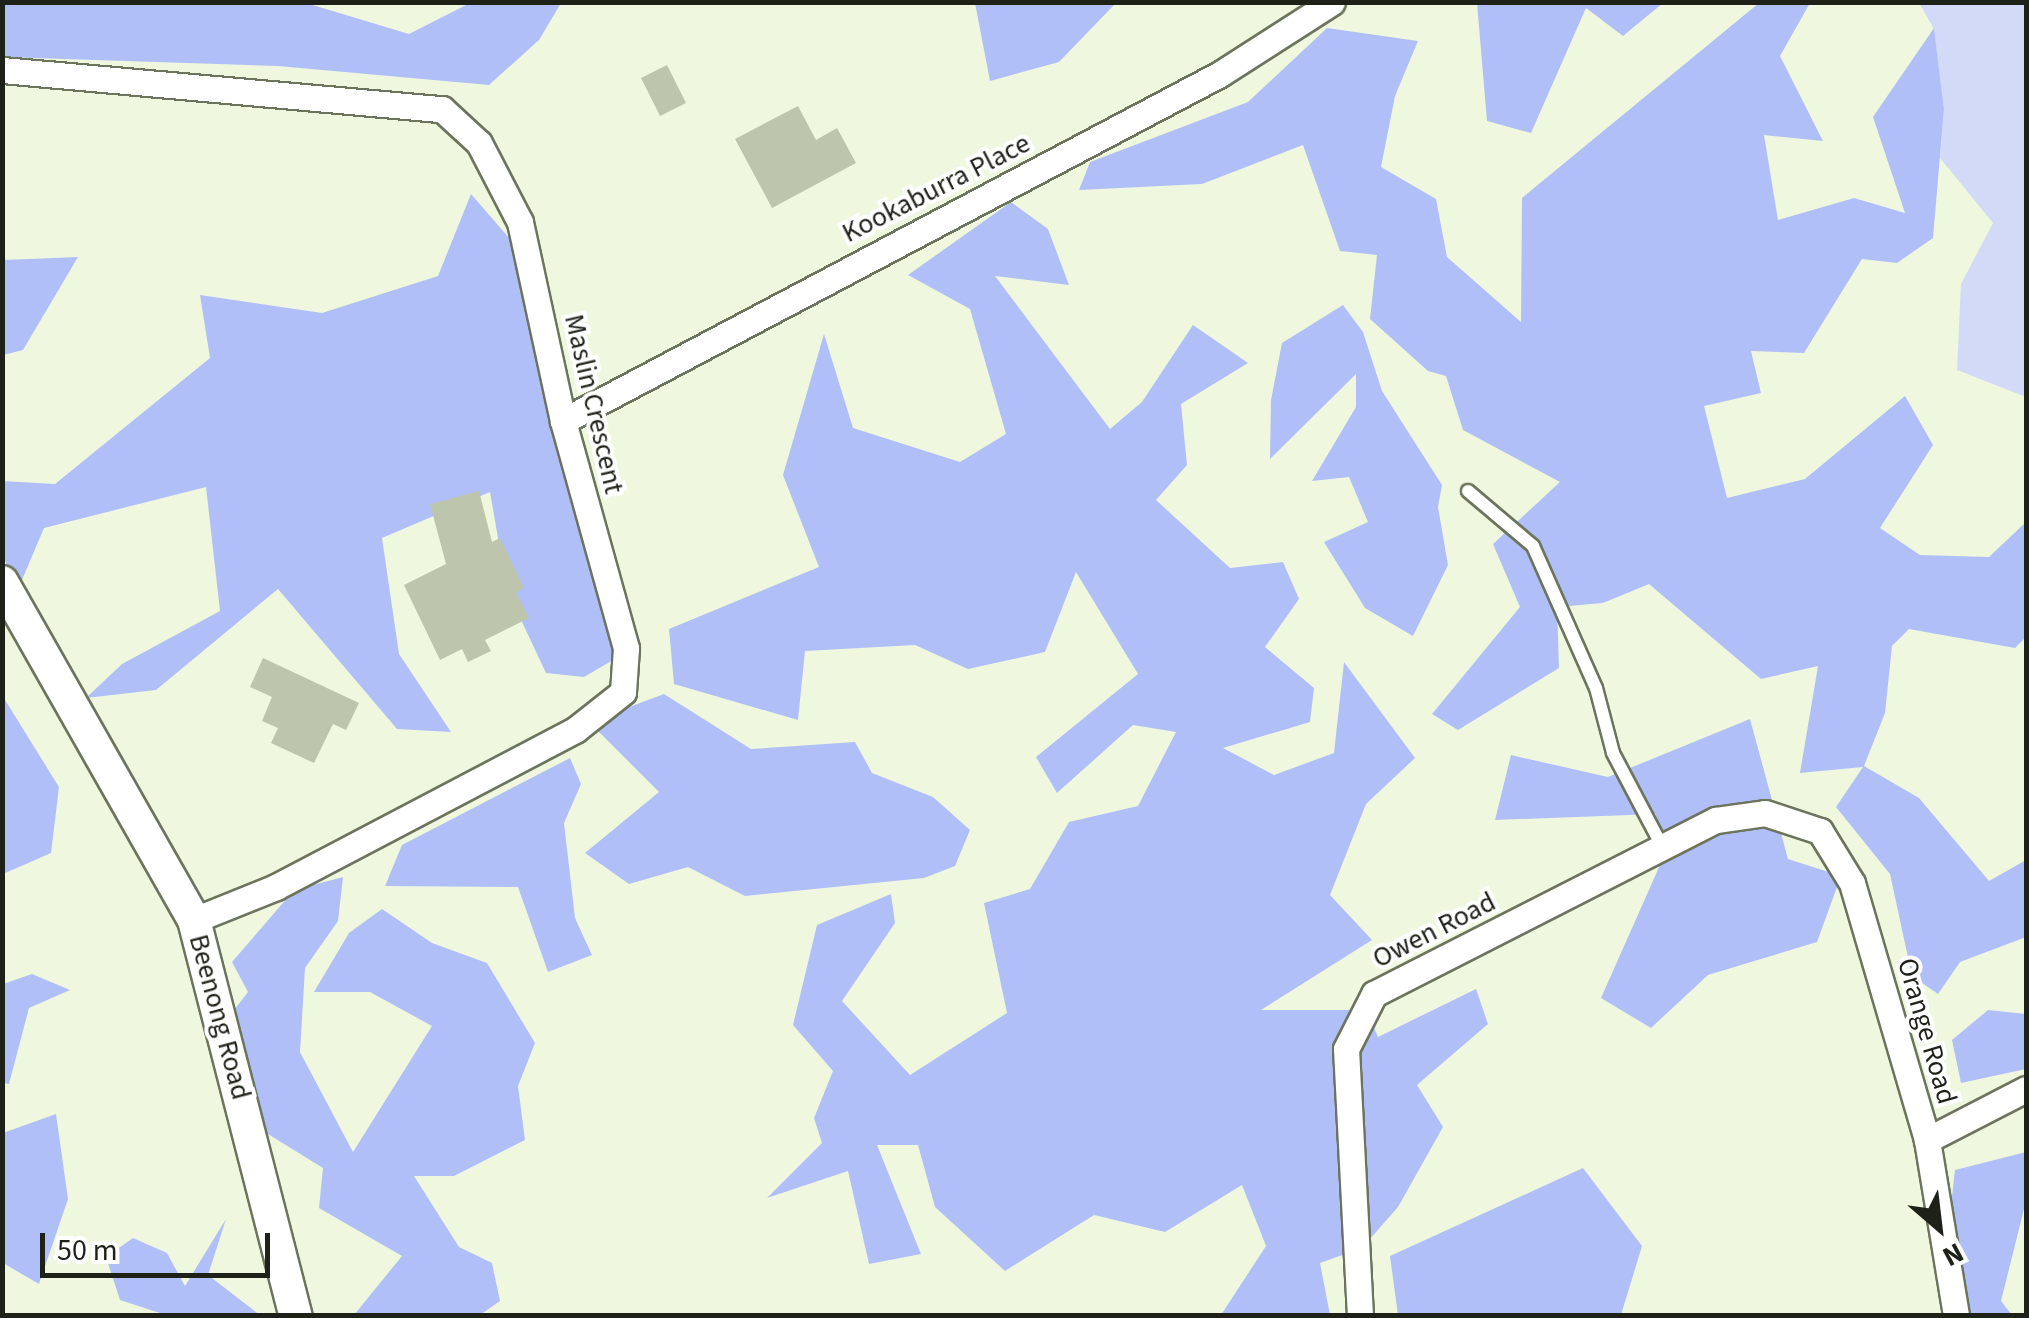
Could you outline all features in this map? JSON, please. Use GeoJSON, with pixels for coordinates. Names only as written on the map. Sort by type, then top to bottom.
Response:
{"type":"FeatureCollection","features":[{"type":"Feature","properties":{"kind":"street","name":"Kookaburra Place"},"geometry":{"type":"LineString","coordinates":[[563,421],[1220,74],[1332,2]]}},
{"type":"Feature","properties":{"kind":"street","name":"Maslin Crescent"},"geometry":{"type":"LineString","coordinates":[[2,70],[442,108],[479,143],[520,222],[563,421],[626,648],[623,692],[575,730],[276,887],[194,920]]}},
{"type":"Feature","properties":{"kind":"street","name":"Beenong Road"},"geometry":{"type":"LineString","coordinates":[[2,582],[194,920],[296,1316]]}},
{"type":"Feature","properties":{"kind":"street","name":"Owen Road"},"geometry":{"type":"LineString","coordinates":[[1360,1316],[1346,1049],[1374,994],[1716,820],[1765,813]]}},
{"type":"Feature","properties":{"kind":"street","name":"Orange Road"},"geometry":{"type":"LineString","coordinates":[[1765,813],[1820,831],[1852,882],[1927,1140],[1956,1316]]}},
{"type":"Feature","properties":{"kind":"street"},"geometry":{"type":"LineString","coordinates":[[1927,1140],[2026,1089]]}},
{"type":"Feature","properties":{"kind":"lane"},"geometry":{"type":"LineString","coordinates":[[1468,491],[1533,546],[1596,688],[1613,753],[1662,848]]}},
{"type":"Feature","properties":{"kind":"shaded area"},"geometry":{"type":"Polygon","coordinates":[[[3,2],[306,3],[409,34],[470,3],[561,3],[539,40],[489,85],[278,66],[3,57],[3,2]]]}},
{"type":"Feature","properties":{"kind":"shaded area"},"geometry":{"type":"Polygon","coordinates":[[[1477,2],[1663,3],[1623,36],[1586,8],[1531,133],[1487,121],[1477,2]]]}},
{"type":"Feature","properties":{"kind":"shaded area"},"geometry":{"type":"Polygon","coordinates":[[[975,3],[1114,5],[1059,62],[990,81],[975,3]]]}},
{"type":"Feature","properties":{"kind":"shaded area"},"geometry":{"type":"Polygon","coordinates":[[[1759,3],[1810,3],[1780,56],[1823,141],[1764,135],[1778,220],[1854,198],[1905,213],[1873,117],[1934,28],[1944,109],[1933,238],[1897,263],[1862,259],[1804,353],[1751,351],[1761,393],[1704,406],[1727,498],[1805,479],[1905,396],[1933,445],[1880,528],[1920,555],[1989,557],[2026,522],[2026,637],[2015,648],[1909,629],[1892,646],[1885,713],[1864,766],[1919,798],[1989,881],[2026,860],[2026,937],[1960,962],[1938,994],[1912,976],[1890,874],[1836,807],[1863,767],[1800,773],[1818,666],[1761,679],[1649,584],[1603,603],[1557,607],[1559,668],[1458,730],[1432,714],[1520,607],[1493,544],[1560,482],[1463,430],[1446,376],[1428,371],[1370,319],[1377,255],[1340,251],[1303,145],[1202,184],[1079,190],[1090,162],[1248,102],[1327,28],[1418,41],[1395,96],[1381,167],[1436,199],[1447,257],[1521,322],[1522,198],[1759,3]]]}},
{"type":"Feature","properties":{"kind":"shaded area"},"geometry":{"type":"Polygon","coordinates":[[[1919,3],[2026,3],[2026,397],[1957,370],[1961,284],[1993,223],[1940,158],[1944,109],[1934,29],[1919,3]]]}},
{"type":"Feature","properties":{"kind":"shaded area"},"geometry":{"type":"Polygon","coordinates":[[[471,194],[544,278],[545,383],[632,649],[584,677],[546,673],[507,590],[490,492],[382,538],[399,654],[451,732],[397,729],[278,589],[156,690],[86,698],[122,664],[220,611],[206,487],[44,528],[19,587],[3,557],[2,481],[55,484],[210,358],[200,295],[322,313],[438,276],[471,194]]]}},
{"type":"Feature","properties":{"kind":"shaded area"},"geometry":{"type":"Polygon","coordinates":[[[1011,202],[1048,229],[1069,285],[995,276],[1110,429],[1142,402],[1193,325],[1248,363],[1181,404],[1187,465],[1156,500],[1230,568],[1283,562],[1299,599],[1265,647],[1314,688],[1310,722],[1223,748],[1274,775],[1334,753],[1344,662],[1415,758],[1366,804],[1330,895],[1372,940],[1261,1010],[1367,1010],[1378,1037],[1476,989],[1488,1024],[1417,1085],[1443,1127],[1398,1207],[1362,1248],[1320,1263],[1330,1315],[1221,1315],[1266,1246],[1242,1185],[1165,1232],[1094,1215],[1005,1271],[935,1207],[918,1145],[877,1145],[921,1254],[869,1264],[848,1171],[767,1198],[822,1143],[814,1118],[833,1071],[793,1025],[817,925],[891,894],[895,923],[842,1001],[910,1075],[1007,1013],[984,903],[1030,889],[1069,822],[1138,806],[1176,732],[1133,725],[1057,793],[1036,757],[1138,674],[1076,572],[1045,652],[968,669],[915,645],[805,651],[798,720],[674,684],[669,629],[819,567],[783,475],[824,334],[853,428],[960,462],[1006,434],[970,309],[908,275],[1011,202]]]}},
{"type":"Feature","properties":{"kind":"shaded area"},"geometry":{"type":"Polygon","coordinates":[[[78,257],[23,350],[3,355],[3,260],[78,257]]]}},
{"type":"Feature","properties":{"kind":"shaded area"},"geometry":{"type":"Polygon","coordinates":[[[1343,305],[1363,332],[1382,391],[1442,485],[1438,507],[1448,565],[1413,636],[1365,608],[1324,542],[1368,522],[1349,477],[1312,481],[1356,407],[1356,374],[1270,459],[1271,400],[1282,343],[1343,305]]]}},
{"type":"Feature","properties":{"kind":"shaded area"},"geometry":{"type":"Polygon","coordinates":[[[664,694],[751,749],[855,742],[872,773],[933,797],[970,830],[955,866],[924,878],[745,896],[688,867],[629,884],[585,853],[659,792],[589,722],[664,694]]]}},
{"type":"Feature","properties":{"kind":"shaded area"},"geometry":{"type":"Polygon","coordinates":[[[2,695],[59,787],[51,853],[3,874],[2,695]]]}},
{"type":"Feature","properties":{"kind":"shaded area"},"geometry":{"type":"Polygon","coordinates":[[[1750,719],[1788,859],[1841,876],[1817,942],[1708,975],[1651,1028],[1601,998],[1660,865],[1656,814],[1495,820],[1511,755],[1608,777],[1750,719]]]}},
{"type":"Feature","properties":{"kind":"shaded area"},"geometry":{"type":"Polygon","coordinates":[[[570,758],[581,784],[564,823],[575,918],[592,955],[548,972],[518,887],[385,886],[402,845],[570,758]]]}},
{"type":"Feature","properties":{"kind":"shaded area"},"geometry":{"type":"Polygon","coordinates":[[[343,877],[338,921],[305,968],[300,1052],[353,1152],[432,1026],[370,992],[314,992],[349,933],[382,909],[432,943],[487,963],[535,1043],[518,1086],[525,1140],[454,1176],[414,1176],[459,1247],[492,1263],[500,1301],[480,1315],[354,1315],[402,1256],[319,1208],[323,1168],[255,1126],[224,1023],[248,992],[232,962],[294,890],[343,877]]]}},
{"type":"Feature","properties":{"kind":"shaded area"},"geometry":{"type":"Polygon","coordinates":[[[32,974],[70,990],[29,1008],[9,1084],[3,1083],[3,984],[32,974]]]}},
{"type":"Feature","properties":{"kind":"shaded area"},"geometry":{"type":"Polygon","coordinates":[[[1988,1010],[2026,1014],[2026,1069],[1961,1083],[1952,1040],[1988,1010]]]}},
{"type":"Feature","properties":{"kind":"shaded area"},"geometry":{"type":"Polygon","coordinates":[[[56,1114],[68,1199],[39,1284],[3,1263],[3,1133],[56,1114]]]}},
{"type":"Feature","properties":{"kind":"shaded area"},"geometry":{"type":"Polygon","coordinates":[[[2026,1152],[2026,1201],[2001,1301],[2012,1315],[1948,1315],[1941,1295],[1955,1170],[2026,1152]]]}},
{"type":"Feature","properties":{"kind":"shaded area"},"geometry":{"type":"Polygon","coordinates":[[[1583,1168],[1642,1246],[1621,1315],[1398,1315],[1390,1256],[1583,1168]]]}},
{"type":"Feature","properties":{"kind":"shaded area"},"geometry":{"type":"Polygon","coordinates":[[[226,1219],[208,1275],[260,1315],[166,1315],[120,1300],[106,1257],[133,1238],[167,1253],[185,1286],[226,1219]]]}},
{"type":"Feature","properties":{"kind":"building"},"geometry":{"type":"Polygon","coordinates":[[[667,65],[686,103],[660,116],[641,78],[667,65]]]}},
{"type":"Feature","properties":{"kind":"building"},"geometry":{"type":"Polygon","coordinates":[[[798,106],[816,140],[837,128],[856,163],[772,208],[735,139],[798,106]]]}},
{"type":"Feature","properties":{"kind":"building"},"geometry":{"type":"Polygon","coordinates":[[[479,491],[492,542],[500,538],[524,588],[516,592],[529,618],[485,640],[491,651],[468,662],[462,649],[440,660],[404,585],[446,564],[430,504],[479,491]]]}},
{"type":"Feature","properties":{"kind":"building"},"geometry":{"type":"Polygon","coordinates":[[[263,658],[359,703],[346,730],[333,724],[314,763],[271,743],[278,728],[262,721],[272,697],[250,687],[263,658]]]}}]}
